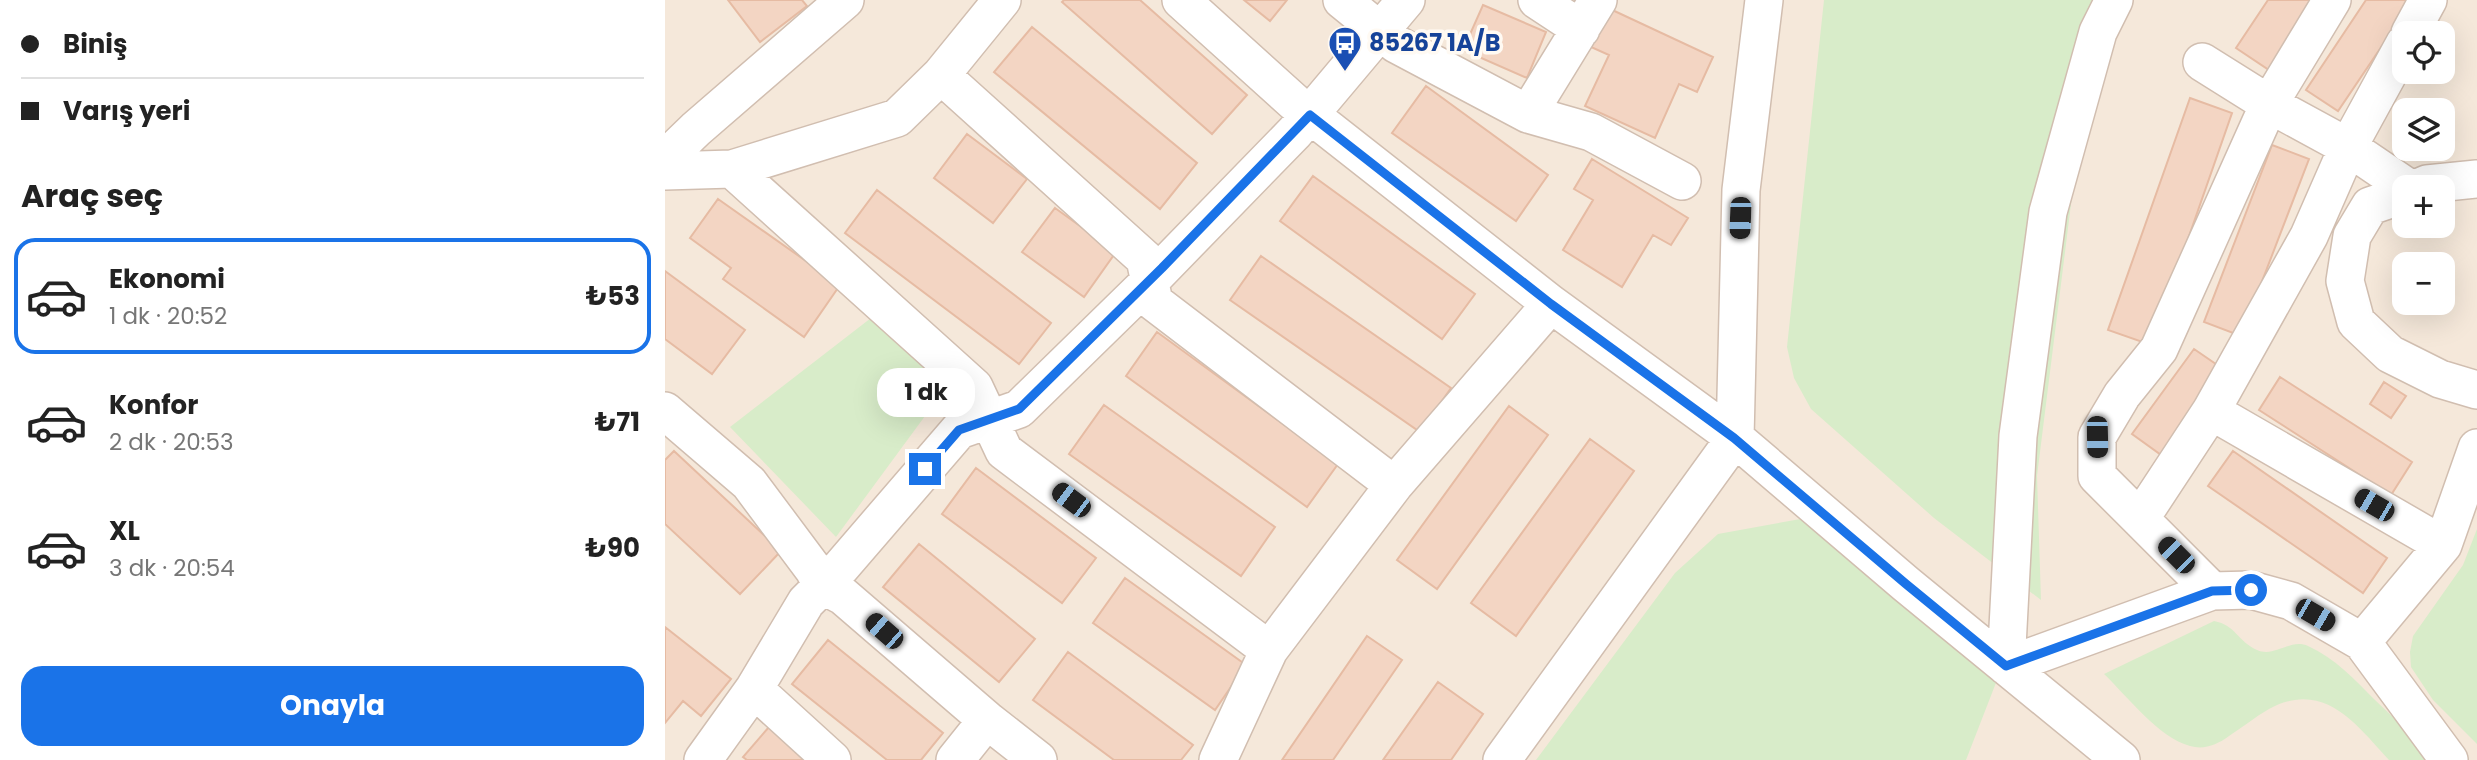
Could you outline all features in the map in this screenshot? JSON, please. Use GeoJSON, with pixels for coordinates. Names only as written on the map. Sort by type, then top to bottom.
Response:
{"type":"FeatureCollection","features":[{"type":"Feature","properties":{"kind":"street"},"geometry":{"type":"LineString","coordinates":[[665,159],[845,0]]}},
{"type":"Feature","properties":{"kind":"street"},"geometry":{"type":"LineString","coordinates":[[665,171],[732,169],[897,118],[941,75],[1002,0]]}},
{"type":"Feature","properties":{"kind":"street"},"geometry":{"type":"LineString","coordinates":[[1181,0],[1310,115],[1551,304],[1734,438],[1906,584],[2121,760]]}},
{"type":"Feature","properties":{"kind":"street"},"geometry":{"type":"LineString","coordinates":[[1342,0],[1396,44],[1528,114],[1591,132],[1682,181]]}},
{"type":"Feature","properties":{"kind":"street"},"geometry":{"type":"LineString","coordinates":[[703,760],[754,689],[806,602],[841,567],[959,430],[1019,409],[1150,281],[1310,115],[1406,0]]}},
{"type":"Feature","properties":{"kind":"street"},"geometry":{"type":"LineString","coordinates":[[1528,114],[1589,15],[1537,0]]}},
{"type":"Feature","properties":{"kind":"street"},"geometry":{"type":"LineString","coordinates":[[1502,760],[1734,438],[1741,190],[1764,0]]}},
{"type":"Feature","properties":{"kind":"street"},"geometry":{"type":"LineString","coordinates":[[2006,666],[2018,436],[2048,212],[2098,32],[2115,0]]}},
{"type":"Feature","properties":{"kind":"street"},"geometry":{"type":"LineString","coordinates":[[2212,591],[2098,477],[2097,437],[2122,395],[2159,349],[2269,104],[2332,0]]}},
{"type":"Feature","properties":{"kind":"street"},"geometry":{"type":"LineString","coordinates":[[2417,21],[2428,0]]}},
{"type":"Feature","properties":{"kind":"street"},"geometry":{"type":"LineString","coordinates":[[2202,62],[2269,104],[2348,147],[2392,177]]}},
{"type":"Feature","properties":{"kind":"street"},"geometry":{"type":"LineString","coordinates":[[2140,519],[2211,411],[2309,236],[2348,147],[2392,67]]}},
{"type":"Feature","properties":{"kind":"street"},"geometry":{"type":"LineString","coordinates":[[941,75],[1145,259],[1154,302],[1394,485]]}},
{"type":"Feature","properties":{"kind":"street"},"geometry":{"type":"LineString","coordinates":[[732,169],[974,387],[1005,451],[1269,650]]}},
{"type":"Feature","properties":{"kind":"street"},"geometry":{"type":"LineString","coordinates":[[2455,181],[2477,179]]}},
{"type":"Feature","properties":{"kind":"street"},"geometry":{"type":"LineString","coordinates":[[2392,198],[2370,206],[2353,236],[2345,281],[2356,322],[2390,354],[2440,379],[2477,390]]}},
{"type":"Feature","properties":{"kind":"street"},"geometry":{"type":"LineString","coordinates":[[1217,760],[1269,650],[1394,485],[1551,304]]}},
{"type":"Feature","properties":{"kind":"street"},"geometry":{"type":"LineString","coordinates":[[665,411],[749,483],[814,570],[822,586],[843,596],[987,720],[1038,760]]}},
{"type":"Feature","properties":{"kind":"street"},"geometry":{"type":"LineString","coordinates":[[2211,411],[2443,545]]}},
{"type":"Feature","properties":{"kind":"street"},"geometry":{"type":"LineString","coordinates":[[2363,642],[2443,545],[2477,448]]}},
{"type":"Feature","properties":{"kind":"street"},"geometry":{"type":"LineString","coordinates":[[2006,666],[2212,591],[2251,590],[2291,601],[2363,642],[2449,760]]}},
{"type":"Feature","properties":{"kind":"street"},"geometry":{"type":"LineString","coordinates":[[754,689],[832,760]]}},
{"type":"Feature","properties":{"kind":"street"},"geometry":{"type":"LineString","coordinates":[[955,760],[987,720]]}},
{"type":"Feature","properties":{"kind":"shaded area"},"geometry":{"type":"Polygon","coordinates":[[[665,0],[2477,0],[2477,760],[665,760],[665,0]]]}},
{"type":"Feature","properties":{"kind":"green space"},"geometry":{"type":"Polygon","coordinates":[[[1824,0],[2128,0],[2080,132],[2037,476],[2041,600],[1934,518],[1811,409],[1794,378],[1787,347],[1824,0]]]}},
{"type":"Feature","properties":{"kind":"green space"},"geometry":{"type":"Polygon","coordinates":[[[871,318],[953,378],[836,537],[730,427],[871,318]]]}},
{"type":"Feature","properties":{"kind":"green space"},"geometry":{"type":"Polygon","coordinates":[[[1806,518],[1999,675],[1966,760],[1536,760],[1675,573],[1718,534],[1806,518]]]}},
{"type":"Feature","properties":{"kind":"green space"},"geometry":{"type":"Polygon","coordinates":[[[2477,529],[2477,744],[2433,700],[2411,667],[2410,652],[2413,636],[2463,565],[2477,529]]]}},
{"type":"Feature","properties":{"kind":"green space"},"geometry":{"type":"Polygon","coordinates":[[[2214,621],[2227,626],[2257,650],[2270,652],[2301,644],[2327,657],[2352,677],[2437,760],[2389,760],[2351,720],[2322,702],[2306,699],[2289,701],[2269,709],[2215,744],[2205,747],[2190,746],[2178,742],[2155,726],[2104,674],[2214,621]]]}},
{"type":"Feature","properties":{"kind":"building"},"geometry":{"type":"Polygon","coordinates":[[[728,0],[802,0],[807,6],[760,42],[728,0]]]}},
{"type":"Feature","properties":{"kind":"building"},"geometry":{"type":"Polygon","coordinates":[[[1140,0],[1247,95],[1212,134],[1062,2],[1140,0]]]}},
{"type":"Feature","properties":{"kind":"building"},"geometry":{"type":"Polygon","coordinates":[[[1244,0],[1287,0],[1270,21],[1244,0]]]}},
{"type":"Feature","properties":{"kind":"building"},"geometry":{"type":"Polygon","coordinates":[[[2268,0],[2321,0],[2272,72],[2236,48],[2268,0]]]}},
{"type":"Feature","properties":{"kind":"building"},"geometry":{"type":"Polygon","coordinates":[[[2366,0],[2413,0],[2399,21],[2392,21],[2392,31],[2338,111],[2306,90],[2366,0]]]}},
{"type":"Feature","properties":{"kind":"building"},"geometry":{"type":"Polygon","coordinates":[[[1483,5],[1546,32],[1527,78],[1463,50],[1483,5]]]}},
{"type":"Feature","properties":{"kind":"building"},"geometry":{"type":"Polygon","coordinates":[[[1608,8],[1713,57],[1697,92],[1679,84],[1655,138],[1585,106],[1609,55],[1591,47],[1608,8]]]}},
{"type":"Feature","properties":{"kind":"building"},"geometry":{"type":"Polygon","coordinates":[[[1032,27],[1197,163],[1160,209],[994,72],[1032,27]]]}},
{"type":"Feature","properties":{"kind":"building"},"geometry":{"type":"Polygon","coordinates":[[[1426,86],[1548,175],[1516,221],[1392,133],[1426,86]]]}},
{"type":"Feature","properties":{"kind":"building"},"geometry":{"type":"Polygon","coordinates":[[[2190,98],[2232,113],[2151,345],[2108,330],[2190,98]]]}},
{"type":"Feature","properties":{"kind":"building"},"geometry":{"type":"Polygon","coordinates":[[[967,134],[1027,179],[993,223],[934,178],[967,134]]]}},
{"type":"Feature","properties":{"kind":"building"},"geometry":{"type":"Polygon","coordinates":[[[2272,145],[2309,159],[2241,336],[2204,322],[2272,145]]]}},
{"type":"Feature","properties":{"kind":"building"},"geometry":{"type":"Polygon","coordinates":[[[1592,159],[1688,218],[1671,245],[1653,235],[1622,287],[1563,250],[1593,200],[1574,189],[1592,159]]]}},
{"type":"Feature","properties":{"kind":"building"},"geometry":{"type":"Polygon","coordinates":[[[1313,176],[1475,294],[1442,339],[1280,221],[1313,176]]]}},
{"type":"Feature","properties":{"kind":"building"},"geometry":{"type":"Polygon","coordinates":[[[877,190],[1051,323],[1019,364],[845,233],[877,190]]]}},
{"type":"Feature","properties":{"kind":"building"},"geometry":{"type":"Polygon","coordinates":[[[718,199],[840,285],[804,337],[723,279],[731,268],[690,238],[718,199]]]}},
{"type":"Feature","properties":{"kind":"building"},"geometry":{"type":"Polygon","coordinates":[[[1055,208],[1116,252],[1084,297],[1022,252],[1055,208]]]}},
{"type":"Feature","properties":{"kind":"building"},"geometry":{"type":"Polygon","coordinates":[[[1261,256],[1451,388],[1420,432],[1230,300],[1261,256]]]}},
{"type":"Feature","properties":{"kind":"building"},"geometry":{"type":"Polygon","coordinates":[[[665,271],[745,330],[712,374],[665,339],[665,271]]]}},
{"type":"Feature","properties":{"kind":"building"},"geometry":{"type":"Polygon","coordinates":[[[1157,332],[1338,464],[1307,507],[1126,376],[1157,332]]]}},
{"type":"Feature","properties":{"kind":"building"},"geometry":{"type":"Polygon","coordinates":[[[2194,349],[2226,371],[2164,457],[2132,434],[2194,349]]]}},
{"type":"Feature","properties":{"kind":"building"},"geometry":{"type":"Polygon","coordinates":[[[2280,377],[2412,462],[2391,495],[2259,410],[2280,377]]]}},
{"type":"Feature","properties":{"kind":"building"},"geometry":{"type":"Polygon","coordinates":[[[2384,382],[2406,396],[2391,418],[2370,404],[2384,382]]]}},
{"type":"Feature","properties":{"kind":"building"},"geometry":{"type":"Polygon","coordinates":[[[1104,405],[1275,527],[1241,576],[1069,454],[1104,405]]]}},
{"type":"Feature","properties":{"kind":"building"},"geometry":{"type":"Polygon","coordinates":[[[1509,406],[1548,435],[1437,589],[1397,560],[1509,406]]]}},
{"type":"Feature","properties":{"kind":"building"},"geometry":{"type":"Polygon","coordinates":[[[1590,439],[1634,471],[1516,636],[1471,603],[1590,439]]]}},
{"type":"Feature","properties":{"kind":"building"},"geometry":{"type":"Polygon","coordinates":[[[674,451],[781,551],[740,594],[665,524],[665,460],[674,451]]]}},
{"type":"Feature","properties":{"kind":"building"},"geometry":{"type":"Polygon","coordinates":[[[2233,451],[2387,558],[2363,593],[2208,486],[2233,451]]]}},
{"type":"Feature","properties":{"kind":"building"},"geometry":{"type":"Polygon","coordinates":[[[976,468],[1096,558],[1062,603],[942,514],[976,468]]]}},
{"type":"Feature","properties":{"kind":"building"},"geometry":{"type":"Polygon","coordinates":[[[919,544],[1035,639],[999,682],[883,587],[919,544]]]}},
{"type":"Feature","properties":{"kind":"building"},"geometry":{"type":"Polygon","coordinates":[[[1125,578],[1246,665],[1215,710],[1093,623],[1125,578]]]}},
{"type":"Feature","properties":{"kind":"building"},"geometry":{"type":"Polygon","coordinates":[[[665,627],[731,679],[701,716],[683,701],[665,723],[665,627]]]}},
{"type":"Feature","properties":{"kind":"building"},"geometry":{"type":"Polygon","coordinates":[[[1367,636],[1402,660],[1333,760],[1282,760],[1367,636]]]}},
{"type":"Feature","properties":{"kind":"building"},"geometry":{"type":"Polygon","coordinates":[[[828,640],[943,733],[921,760],[887,760],[792,684],[828,640]]]}},
{"type":"Feature","properties":{"kind":"building"},"geometry":{"type":"Polygon","coordinates":[[[1068,652],[1193,745],[1181,760],[1114,760],[1033,700],[1068,652]]]}},
{"type":"Feature","properties":{"kind":"building"},"geometry":{"type":"Polygon","coordinates":[[[1438,682],[1483,714],[1451,760],[1383,760],[1438,682]]]}},
{"type":"Feature","properties":{"kind":"building"},"geometry":{"type":"Polygon","coordinates":[[[769,727],[807,760],[747,760],[743,757],[769,727]]]}},
{"type":"Feature","properties":{"kind":"place","name":"85267 1A/B"},"geometry":{"type":"Point","coordinates":[1345,73]}},
{"type":"Feature","properties":{"kind":"route"},"geometry":{"type":"LineString","coordinates":[[925,469],[959,430],[1019,409],[1162,268],[1310,115],[1551,304],[1734,438],[2006,666],[2212,591],[2251,590]]}}]}
